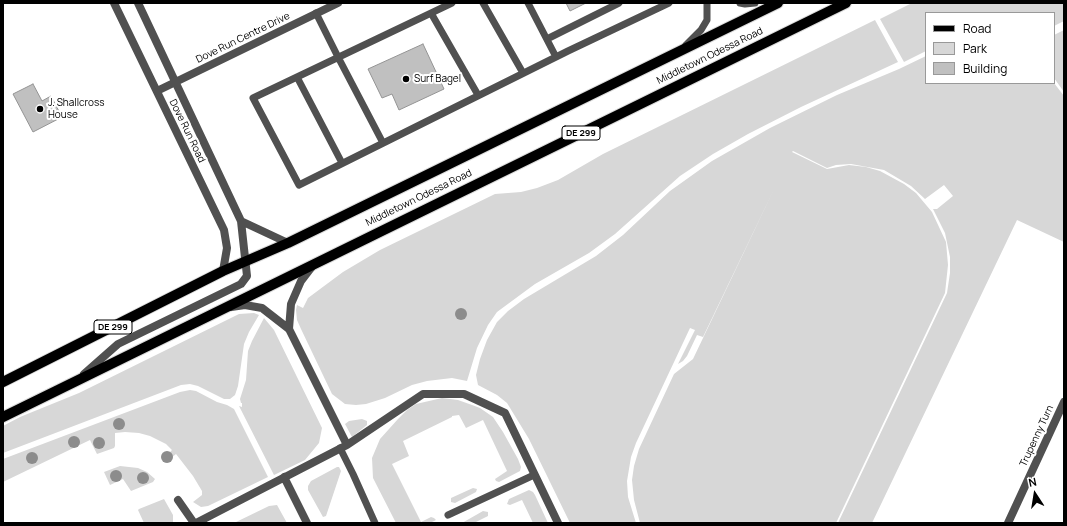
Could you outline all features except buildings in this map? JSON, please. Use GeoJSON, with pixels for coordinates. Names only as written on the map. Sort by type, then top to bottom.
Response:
{"type":"FeatureCollection","features":[{"type":"Feature","properties":{"kind":"main road","name":"Middletown Odessa Road"},"geometry":{"type":"LineString","coordinates":[[3,382],[223,271],[288,243],[778,3]]}},
{"type":"Feature","properties":{"kind":"main road","name":"Middletown Odessa Road"},"geometry":{"type":"LineString","coordinates":[[3,417],[846,3]]}},
{"type":"Feature","properties":{"kind":"street","name":"Dove Run Road"},"geometry":{"type":"LineString","coordinates":[[114,3],[224,230],[227,248],[223,271]]}},
{"type":"Feature","properties":{"kind":"street","name":"Dove Run Road"},"geometry":{"type":"LineString","coordinates":[[77,380],[118,344],[241,284],[247,276],[241,221],[138,3]]}},
{"type":"Feature","properties":{"kind":"street","name":"Dove Run Centre Drive"},"geometry":{"type":"LineString","coordinates":[[157,91],[338,3]]}},
{"type":"Feature","properties":{"kind":"street"},"geometry":{"type":"LineString","coordinates":[[241,221],[288,243]]}},
{"type":"Feature","properties":{"kind":"street"},"geometry":{"type":"LineString","coordinates":[[289,329],[291,304],[301,282],[316,262]]}},
{"type":"Feature","properties":{"kind":"street"},"geometry":{"type":"LineString","coordinates":[[222,309],[245,305],[262,308],[289,329],[343,446]]}},
{"type":"Feature","properties":{"kind":"street"},"geometry":{"type":"LineString","coordinates":[[178,500],[195,523],[343,446],[422,394],[464,394],[505,414],[558,523]]}},
{"type":"Feature","properties":{"kind":"street","name":"Trupenny Turn"},"geometry":{"type":"LineString","coordinates":[[1008,523],[1064,402]]}},
{"type":"Feature","properties":{"kind":"street"},"geometry":{"type":"LineString","coordinates":[[284,477],[307,523]]}},
{"type":"Feature","properties":{"kind":"lane"},"geometry":{"type":"LineString","coordinates":[[452,3],[253,98],[299,185],[522,73],[664,4]]}},
{"type":"Feature","properties":{"kind":"lane"},"geometry":{"type":"LineString","coordinates":[[484,3],[522,73]]}},
{"type":"Feature","properties":{"kind":"lane"},"geometry":{"type":"LineString","coordinates":[[528,3],[556,57]]}},
{"type":"Feature","properties":{"kind":"lane"},"geometry":{"type":"LineString","coordinates":[[547,39],[619,3]]}},
{"type":"Feature","properties":{"kind":"lane"},"geometry":{"type":"LineString","coordinates":[[678,51],[701,30],[707,20],[707,3]]}},
{"type":"Feature","properties":{"kind":"lane"},"geometry":{"type":"LineString","coordinates":[[740,3],[755,3]]}},
{"type":"Feature","properties":{"kind":"lane"},"geometry":{"type":"LineString","coordinates":[[316,13],[383,142]]}},
{"type":"Feature","properties":{"kind":"lane"},"geometry":{"type":"LineString","coordinates":[[431,13],[478,95]]}},
{"type":"Feature","properties":{"kind":"lane"},"geometry":{"type":"LineString","coordinates":[[297,77],[342,163]]}},
{"type":"Feature","properties":{"kind":"lane"},"geometry":{"type":"LineString","coordinates":[[343,446],[375,523]]}},
{"type":"Feature","properties":{"kind":"lane"},"geometry":{"type":"LineString","coordinates":[[448,515],[534,474]]}},
{"type":"Feature","properties":{"kind":"green space"},"geometry":{"type":"Polygon","coordinates":[[[912,3],[1064,3],[1064,21],[1055,26],[1055,12],[925,12],[925,52],[904,62],[880,19],[912,3]]]}},
{"type":"Feature","properties":{"kind":"green space"},"geometry":{"type":"Polygon","coordinates":[[[875,20],[898,62],[801,107],[748,134],[713,154],[680,176],[615,234],[589,253],[535,284],[497,312],[488,325],[477,348],[467,381],[452,378],[427,381],[412,385],[385,398],[366,404],[356,405],[345,404],[332,394],[297,320],[296,310],[297,305],[303,308],[308,298],[343,272],[380,250],[495,194],[521,192],[558,180],[603,154],[875,20]]]}},
{"type":"Feature","properties":{"kind":"green space"},"geometry":{"type":"Polygon","coordinates":[[[1064,30],[1064,92],[1055,79],[1055,34],[1064,30]]]}},
{"type":"Feature","properties":{"kind":"green space"},"geometry":{"type":"Polygon","coordinates":[[[925,56],[925,84],[1055,84],[1064,96],[1064,242],[1017,220],[872,523],[838,523],[947,293],[950,273],[950,257],[945,233],[933,209],[937,209],[953,196],[944,185],[925,199],[911,186],[884,170],[851,164],[836,165],[827,168],[793,151],[792,152],[827,169],[849,165],[866,167],[880,171],[904,184],[916,193],[932,212],[946,242],[948,265],[945,293],[836,523],[640,523],[634,500],[632,480],[639,449],[674,374],[693,359],[776,185],[703,337],[697,335],[687,356],[678,364],[695,330],[690,328],[636,443],[631,457],[627,481],[628,497],[636,523],[570,523],[529,439],[507,403],[497,395],[478,385],[476,375],[480,359],[487,340],[497,322],[508,311],[524,299],[596,256],[623,235],[670,191],[712,161],[770,128],[837,95],[925,56]]]}},
{"type":"Feature","properties":{"kind":"green space"},"geometry":{"type":"Polygon","coordinates":[[[254,313],[259,315],[244,344],[238,386],[235,395],[230,399],[224,399],[198,386],[190,384],[181,385],[3,453],[3,426],[20,417],[79,393],[239,314],[254,313]]]}},
{"type":"Feature","properties":{"kind":"green space"},"geometry":{"type":"Polygon","coordinates":[[[264,318],[274,330],[322,428],[319,443],[305,460],[274,475],[239,406],[242,407],[240,399],[246,380],[248,351],[264,318]]]}},
{"type":"Feature","properties":{"kind":"green space"},"geometry":{"type":"Polygon","coordinates":[[[190,390],[196,391],[234,409],[268,477],[208,506],[201,507],[193,502],[202,495],[202,491],[193,476],[176,454],[165,463],[163,459],[172,450],[166,444],[150,436],[139,433],[125,432],[115,433],[114,448],[97,454],[90,440],[3,482],[3,459],[180,392],[190,390]]]}},
{"type":"Feature","properties":{"kind":"green space"},"geometry":{"type":"Polygon","coordinates":[[[442,398],[458,400],[472,405],[480,408],[493,417],[518,459],[521,467],[520,471],[499,482],[496,481],[495,479],[507,471],[483,420],[466,428],[459,415],[452,416],[403,441],[409,456],[392,464],[421,522],[431,517],[436,520],[430,523],[396,523],[373,478],[372,458],[380,439],[407,410],[416,404],[442,398]]]}},
{"type":"Feature","properties":{"kind":"green space"},"geometry":{"type":"Polygon","coordinates":[[[362,419],[367,421],[367,425],[352,437],[345,424],[349,421],[362,419]]]}},
{"type":"Feature","properties":{"kind":"green space"},"geometry":{"type":"Polygon","coordinates":[[[120,466],[138,468],[147,472],[155,479],[153,482],[131,491],[123,479],[110,485],[104,472],[120,466]]]}},
{"type":"Feature","properties":{"kind":"green space"},"geometry":{"type":"Polygon","coordinates":[[[339,467],[341,471],[326,516],[323,517],[308,490],[308,486],[311,481],[339,467]]]}},
{"type":"Feature","properties":{"kind":"green space"},"geometry":{"type":"Polygon","coordinates":[[[473,488],[477,489],[476,492],[455,503],[451,502],[451,498],[473,488]]]}},
{"type":"Feature","properties":{"kind":"green space"},"geometry":{"type":"Polygon","coordinates":[[[529,490],[535,495],[548,523],[533,523],[522,500],[510,505],[507,504],[509,499],[529,490]]]}},
{"type":"Feature","properties":{"kind":"green space"},"geometry":{"type":"Polygon","coordinates":[[[164,499],[173,515],[173,523],[144,523],[138,510],[164,499]]]}},
{"type":"Feature","properties":{"kind":"green space"},"geometry":{"type":"Polygon","coordinates":[[[277,505],[287,523],[234,523],[269,506],[277,505]]]}},
{"type":"Feature","properties":{"kind":"green space"},"geometry":{"type":"Polygon","coordinates":[[[483,511],[488,512],[488,516],[474,523],[462,523],[483,511]]]}},
{"type":"Feature","properties":{"kind":"place","name":"Surf Bagel"},"geometry":{"type":"Point","coordinates":[406,79]}},
{"type":"Feature","properties":{"kind":"place","name":"J. Shallcross House"},"geometry":{"type":"Point","coordinates":[40,109]}}]}
